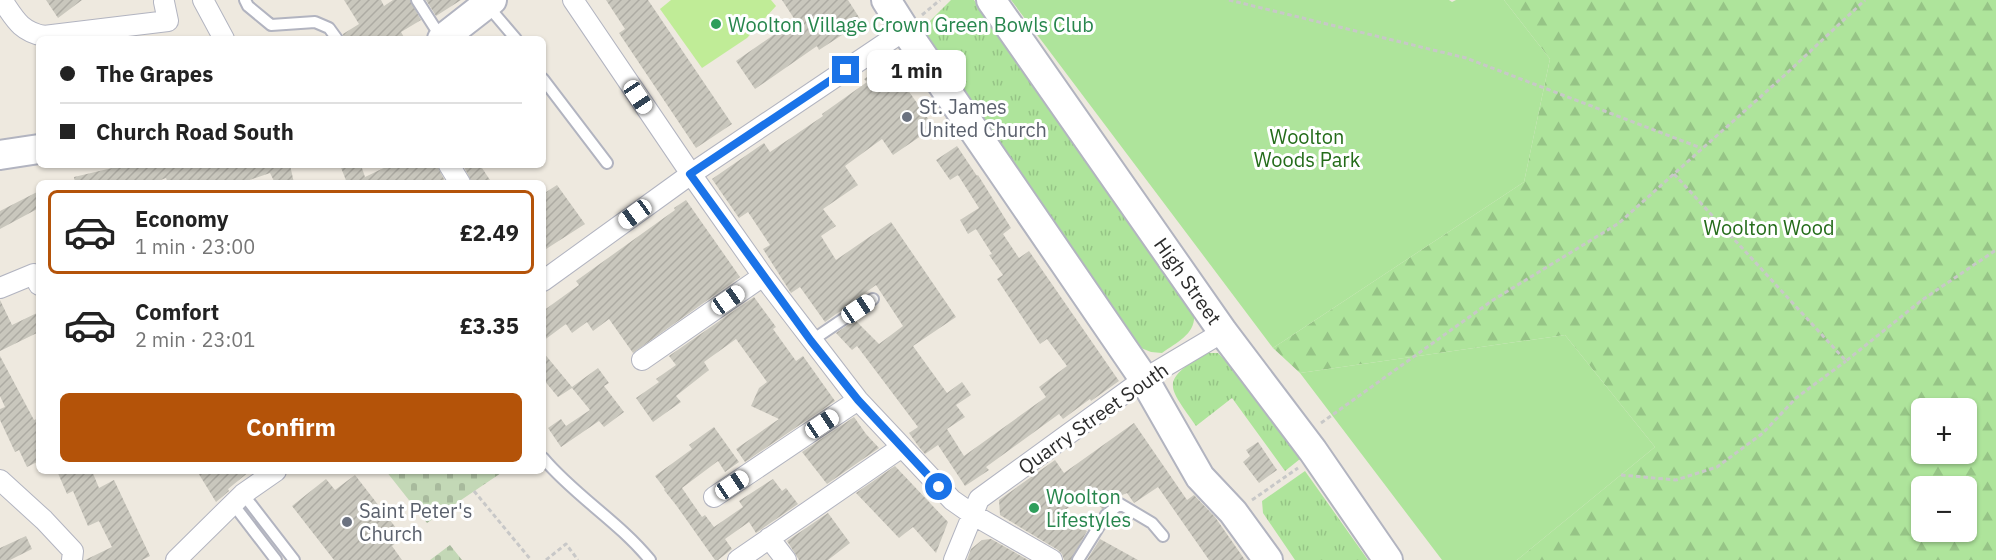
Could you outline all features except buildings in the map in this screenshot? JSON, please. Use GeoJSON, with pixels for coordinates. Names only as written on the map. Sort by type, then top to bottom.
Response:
{"type":"FeatureCollection","features":[{"type":"Feature","properties":{"kind":"main road"},"geometry":{"type":"LineString","coordinates":[[886,0],[1144,379],[1200,477],[1233,513],[1268,560]]}},
{"type":"Feature","properties":{"kind":"main road","name":"High Street"},"geometry":{"type":"LineString","coordinates":[[991,0],[1224,332],[1309,446],[1388,560]]}},
{"type":"Feature","properties":{"kind":"main road"},"geometry":{"type":"LineString","coordinates":[[446,36],[489,2]]}},
{"type":"Feature","properties":{"kind":"main road"},"geometry":{"type":"LineString","coordinates":[[0,155],[36,149]]}},
{"type":"Feature","properties":{"kind":"street"},"geometry":{"type":"LineString","coordinates":[[2,0],[21,27],[44,36],[168,21]]}},
{"type":"Feature","properties":{"kind":"street"},"geometry":{"type":"LineString","coordinates":[[203,0],[222,36]]}},
{"type":"Feature","properties":{"kind":"street"},"geometry":{"type":"LineString","coordinates":[[573,0],[690,174],[811,341],[858,400],[952,500],[1052,560]]}},
{"type":"Feature","properties":{"kind":"street"},"geometry":{"type":"LineString","coordinates":[[546,279],[690,174],[905,30]]}},
{"type":"Feature","properties":{"kind":"street"},"geometry":{"type":"LineString","coordinates":[[0,288],[34,274],[36,278]]}},
{"type":"Feature","properties":{"kind":"street"},"geometry":{"type":"LineString","coordinates":[[642,360],[763,276]]}},
{"type":"Feature","properties":{"kind":"street","name":"Quarry Street South"},"geometry":{"type":"LineString","coordinates":[[954,560],[980,499],[1144,379],[1224,332]]}},
{"type":"Feature","properties":{"kind":"street"},"geometry":{"type":"LineString","coordinates":[[714,497],[858,400]]}},
{"type":"Feature","properties":{"kind":"street"},"geometry":{"type":"LineString","coordinates":[[738,560],[902,447]]}},
{"type":"Feature","properties":{"kind":"street"},"geometry":{"type":"LineString","coordinates":[[176,560],[238,499],[272,474]]}},
{"type":"Feature","properties":{"kind":"street"},"geometry":{"type":"LineString","coordinates":[[0,480],[56,532],[73,551],[72,560]]}},
{"type":"Feature","properties":{"kind":"street"},"geometry":{"type":"LineString","coordinates":[[769,538],[786,560]]}},
{"type":"Feature","properties":{"kind":"lane"},"geometry":{"type":"LineString","coordinates":[[245,0],[248,6],[271,25],[315,22],[329,28],[335,36]]}},
{"type":"Feature","properties":{"kind":"lane"},"geometry":{"type":"LineString","coordinates":[[417,0],[440,36]]}},
{"type":"Feature","properties":{"kind":"lane"},"geometry":{"type":"LineString","coordinates":[[489,2],[514,36]]}},
{"type":"Feature","properties":{"kind":"lane"},"geometry":{"type":"LineString","coordinates":[[546,83],[607,163]]}},
{"type":"Feature","properties":{"kind":"lane"},"geometry":{"type":"LineString","coordinates":[[811,341],[873,299]]}},
{"type":"Feature","properties":{"kind":"lane"},"geometry":{"type":"LineString","coordinates":[[546,462],[559,478],[633,540],[650,560]]}},
{"type":"Feature","properties":{"kind":"lane"},"geometry":{"type":"LineString","coordinates":[[238,499],[276,560]]}},
{"type":"Feature","properties":{"kind":"lane"},"geometry":{"type":"LineString","coordinates":[[238,499],[294,560]]}},
{"type":"Feature","properties":{"kind":"lane"},"geometry":{"type":"LineString","coordinates":[[1078,560],[1106,515],[1120,504],[1152,523],[1163,536]]}},
{"type":"Feature","properties":{"kind":"path"},"geometry":{"type":"LineString","coordinates":[[1229,0],[1466,58],[1702,149]]}},
{"type":"Feature","properties":{"kind":"path"},"geometry":{"type":"LineString","coordinates":[[1233,513],[1309,446],[1493,300],[1619,223],[1864,0]]}},
{"type":"Feature","properties":{"kind":"path"},"geometry":{"type":"LineString","coordinates":[[1674,174],[1846,361]]}},
{"type":"Feature","properties":{"kind":"path"},"geometry":{"type":"LineString","coordinates":[[1621,475],[1676,480],[1717,467],[1763,433],[1796,398],[1922,300],[1996,250]]}},
{"type":"Feature","properties":{"kind":"path"},"geometry":{"type":"LineString","coordinates":[[474,491],[531,560]]}},
{"type":"Feature","properties":{"kind":"path"},"geometry":{"type":"LineString","coordinates":[[546,560],[566,544],[578,560]]}},
{"type":"Feature","properties":{"kind":"green space","name":"Woolton Village Crown Green Bowls Club"},"geometry":{"type":"Polygon","coordinates":[[[671,0],[771,0],[776,6],[747,38],[702,68],[660,9],[671,0]]]}},
{"type":"Feature","properties":{"kind":"green space"},"geometry":{"type":"Polygon","coordinates":[[[951,0],[974,0],[1194,311],[1193,326],[1180,341],[1162,353],[1141,348],[1034,200],[919,32],[951,0]]]}},
{"type":"Feature","properties":{"kind":"green space","name":"Woolton Woods Park"},"geometry":{"type":"Polygon","coordinates":[[[1011,0],[1449,0],[1452,2],[1456,0],[1504,0],[1550,59],[1524,182],[1273,348],[1011,0]]]}},
{"type":"Feature","properties":{"kind":"green space","name":"Woolton Wood"},"geometry":{"type":"Polygon","coordinates":[[[1504,0],[1996,0],[1996,560],[1517,560],[1655,447],[1565,335],[1300,373],[1273,348],[1524,182],[1550,59],[1504,0]]]}},
{"type":"Feature","properties":{"kind":"green space"},"geometry":{"type":"Polygon","coordinates":[[[1565,335],[1655,447],[1517,560],[1442,560],[1300,373],[1565,335]]]}},
{"type":"Feature","properties":{"kind":"green space"},"geometry":{"type":"Polygon","coordinates":[[[1206,353],[1218,353],[1224,359],[1228,358],[1300,459],[1285,471],[1232,398],[1196,426],[1179,401],[1174,393],[1175,378],[1206,353]]]}},
{"type":"Feature","properties":{"kind":"green space"},"geometry":{"type":"Polygon","coordinates":[[[1305,471],[1368,560],[1295,560],[1263,513],[1262,501],[1305,471]]]}},
{"type":"Feature","properties":{"kind":"green space"},"geometry":{"type":"Polygon","coordinates":[[[388,474],[500,474],[427,523],[388,474]]]}},
{"type":"Feature","properties":{"kind":"green space"},"geometry":{"type":"Polygon","coordinates":[[[450,545],[462,560],[430,560],[450,545]]]}},
{"type":"Feature","properties":{"kind":"place","name":"Woolton Village Crown Green Bowls Club"},"geometry":{"type":"Point","coordinates":[716,24]}},
{"type":"Feature","properties":{"kind":"place","name":"St. James United Church"},"geometry":{"type":"Point","coordinates":[907,117]}},
{"type":"Feature","properties":{"kind":"place","name":"Woolton Lifestyles"},"geometry":{"type":"Point","coordinates":[1034,508]}},
{"type":"Feature","properties":{"kind":"place","name":"Saint Peter's Church"},"geometry":{"type":"Point","coordinates":[347,522]}},
{"type":"Feature","properties":{"kind":"route"},"geometry":{"type":"LineString","coordinates":[[846,70],[690,174],[811,341],[858,400],[939,487]]}}]}
